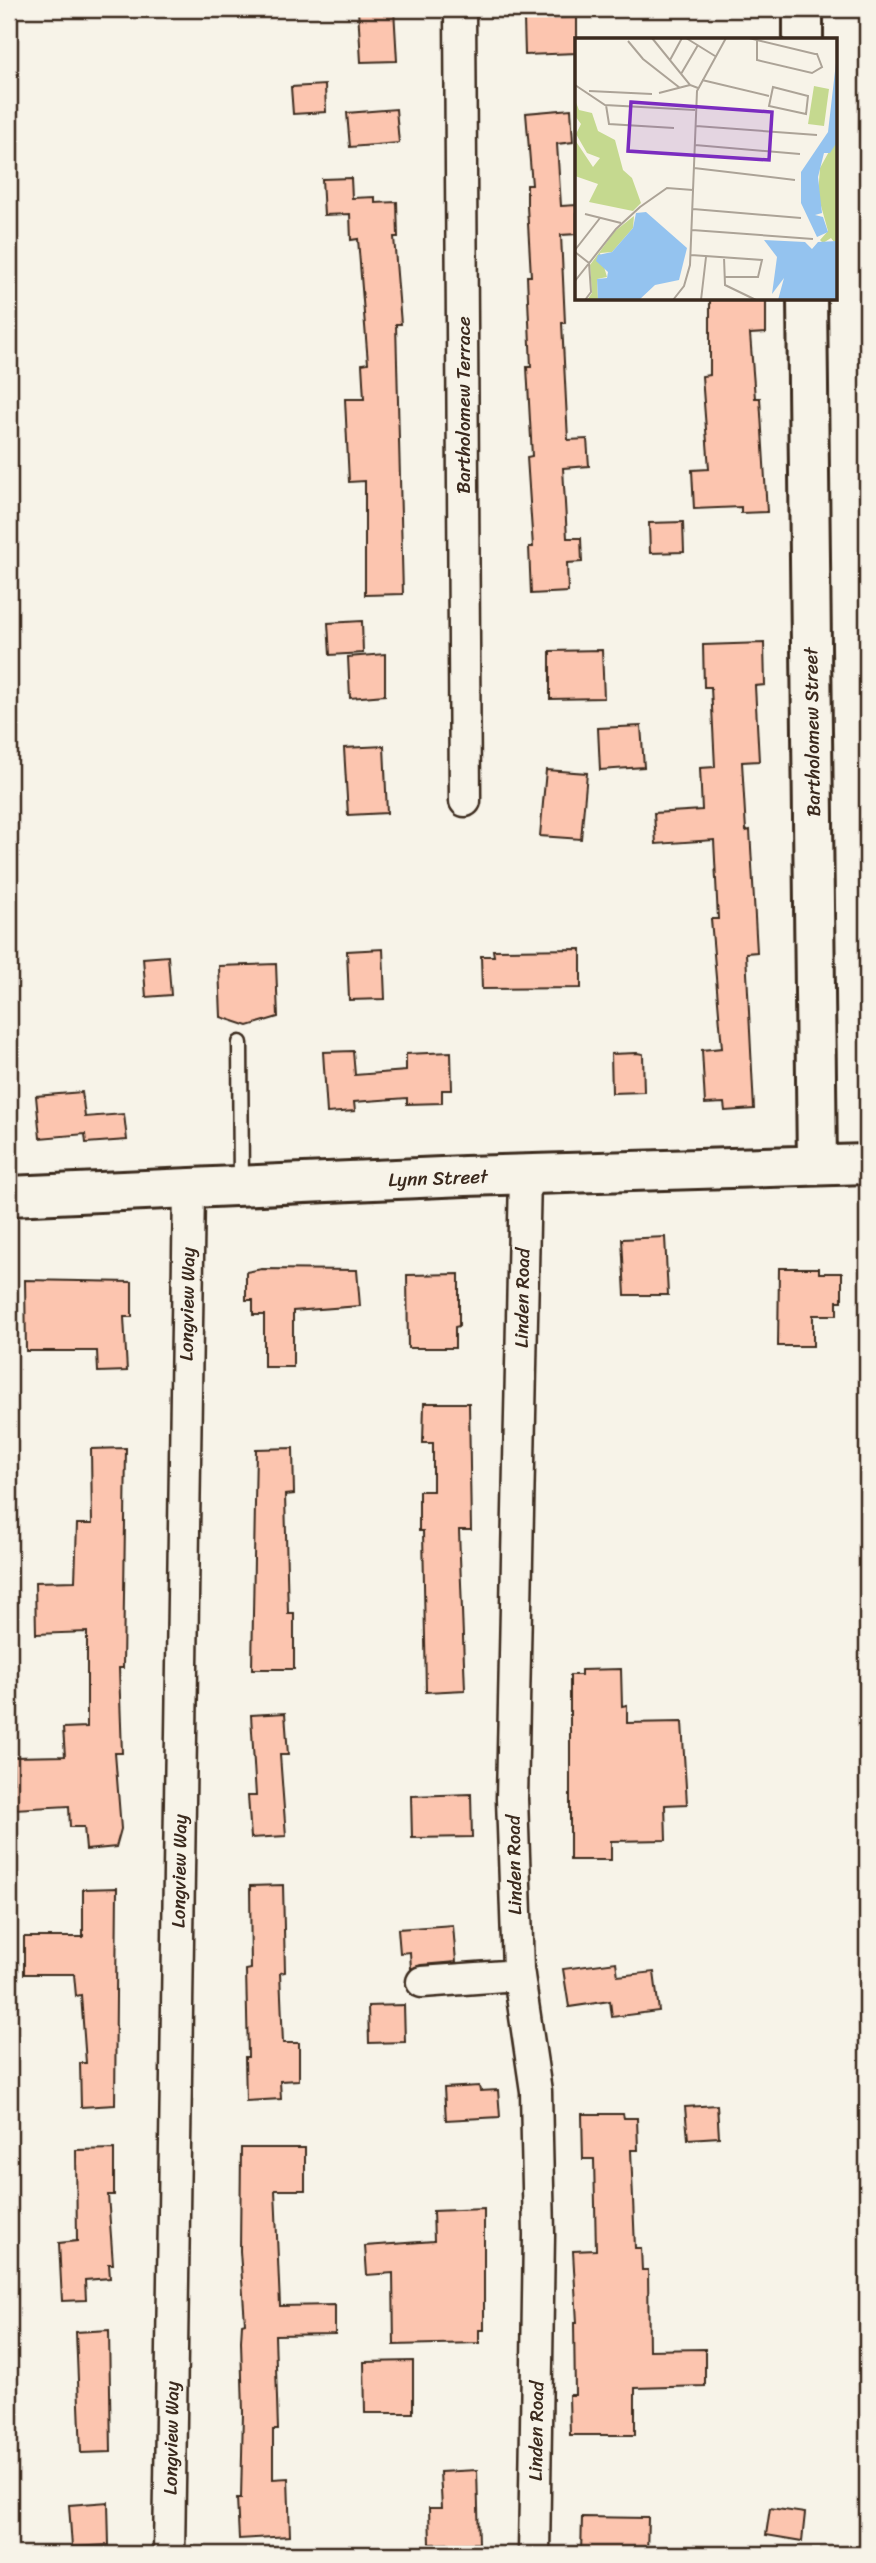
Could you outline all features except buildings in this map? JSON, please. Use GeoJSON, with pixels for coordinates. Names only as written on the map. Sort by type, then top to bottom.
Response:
{"type":"FeatureCollection","features":[{"type":"Feature","properties":{"kind":"main road"},"geometry":{"type":"LineString","coordinates":[[803,9],[803,38]]}},
{"type":"Feature","properties":{"kind":"main road","name":"Bartholomew Street"},"geometry":{"type":"LineString","coordinates":[[807,301],[817,1165]]}},
{"type":"Feature","properties":{"kind":"main road","name":"Lynn Street"},"geometry":{"type":"LineString","coordinates":[[9,1196],[867,1164]]}},
{"type":"Feature","properties":{"kind":"street","name":"Bartholomew Terrace"},"geometry":{"type":"LineString","coordinates":[[460,9],[465,801]]}},
{"type":"Feature","properties":{"kind":"street","name":"Linden Road"},"geometry":{"type":"LineString","coordinates":[[525,1175],[512,1799],[519,1975],[536,2091],[539,2235],[534,2554]]}},
{"type":"Feature","properties":{"kind":"street","name":"Longview Way"},"geometry":{"type":"LineString","coordinates":[[169,2554],[189,1188]]}},
{"type":"Feature","properties":{"kind":"street"},"geometry":{"type":"LineString","coordinates":[[422,1982],[519,1975]]}},
{"type":"Feature","properties":{"kind":"lane"},"geometry":{"type":"LineString","coordinates":[[240,1043],[241,1186]]}}]}
